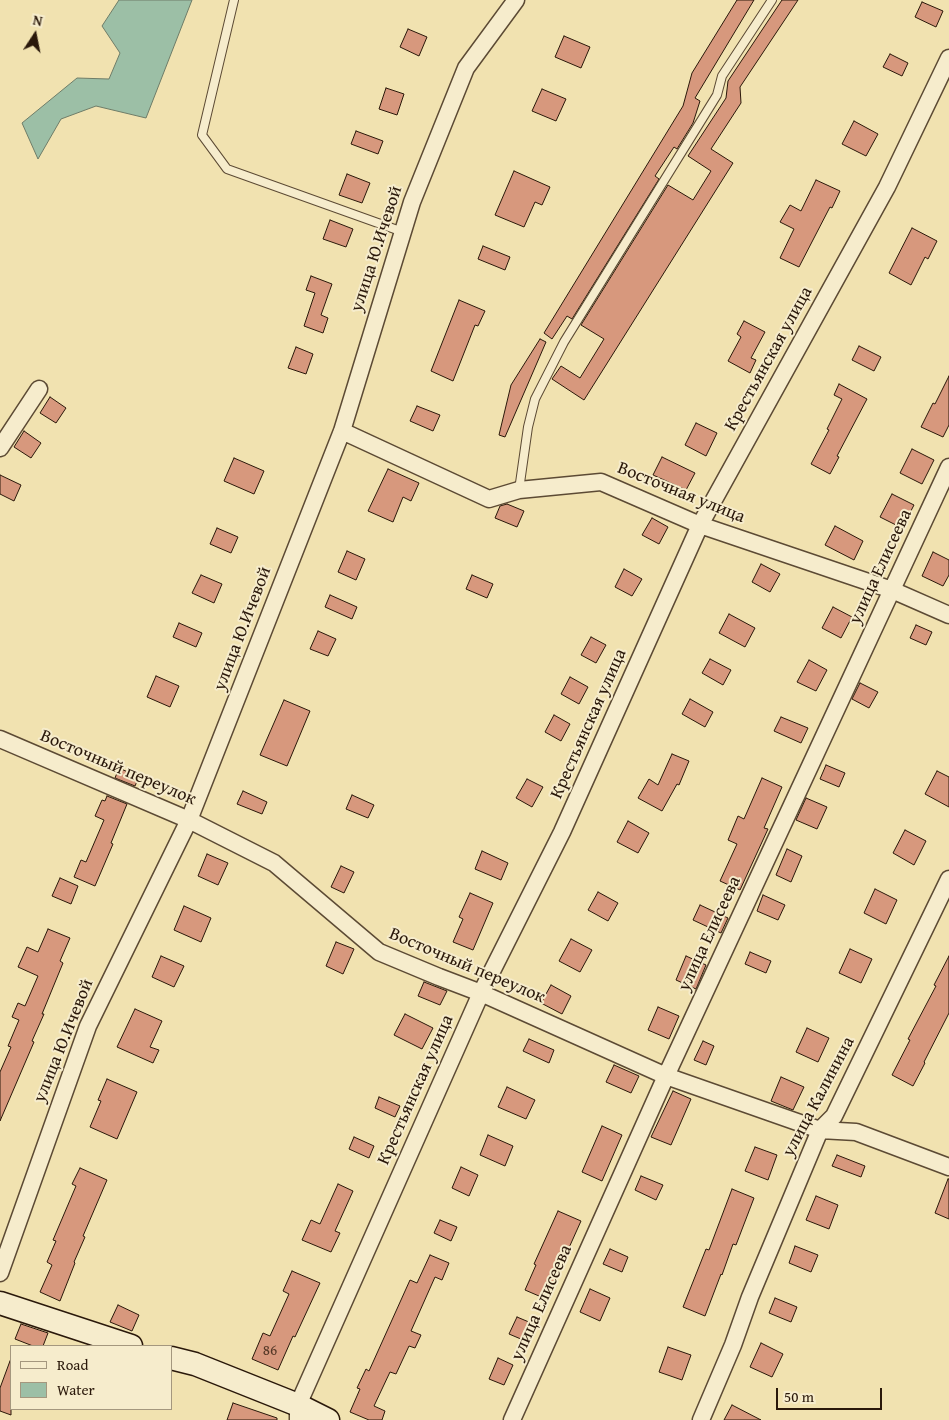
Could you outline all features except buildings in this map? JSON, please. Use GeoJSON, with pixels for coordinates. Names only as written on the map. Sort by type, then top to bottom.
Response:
{"type":"FeatureCollection","features":[{"type":"Feature","properties":{"kind":"street","name":"улица Ю.Ичевой"},"geometry":{"type":"LineString","coordinates":[[0,1273],[88,1026],[189,820],[342,431],[412,202],[466,68],[516,0]]}},
{"type":"Feature","properties":{"kind":"street","name":"Крестьянская улица"},"geometry":{"type":"LineString","coordinates":[[298,1412],[481,993],[562,832],[700,525],[887,188],[949,58]]}},
{"type":"Feature","properties":{"kind":"street"},"geometry":{"type":"LineString","coordinates":[[0,448],[39,388]]}},
{"type":"Feature","properties":{"kind":"street","name":"Восточная улица"},"geometry":{"type":"LineString","coordinates":[[342,431],[489,499],[520,490],[601,482],[700,525],[892,590],[949,615]]}},
{"type":"Feature","properties":{"kind":"street","name":"улица Елисеева"},"geometry":{"type":"LineString","coordinates":[[512,1420],[666,1076],[949,467]]}},
{"type":"Feature","properties":{"kind":"street","name":"Восточный переулок"},"geometry":{"type":"LineString","coordinates":[[0,739],[189,820],[274,863],[379,952],[481,993],[666,1076],[820,1130],[856,1132],[949,1167]]}},
{"type":"Feature","properties":{"kind":"street","name":"улица Калинина"},"geometry":{"type":"LineString","coordinates":[[700,1420],[733,1345],[750,1297],[820,1130],[834,1116],[949,879]]}},
{"type":"Feature","properties":{"kind":"street"},"geometry":{"type":"LineString","coordinates":[[0,1303],[129,1345]]}},
{"type":"Feature","properties":{"kind":"street"},"geometry":{"type":"LineString","coordinates":[[172,1358],[194,1364],[298,1412],[328,1420]]}},
{"type":"Feature","properties":{"kind":"lane"},"geometry":{"type":"LineString","coordinates":[[234,0],[202,135],[227,168],[403,232]]}},
{"type":"Feature","properties":{"kind":"lane"},"geometry":{"type":"LineString","coordinates":[[520,490],[528,426],[535,398],[564,342],[717,95],[722,76],[772,0]]}},
{"type":"Feature","properties":{"kind":"water"},"geometry":{"type":"Polygon","coordinates":[[[119,0],[192,0],[146,118],[96,106],[61,119],[38,159],[22,123],[77,78],[109,79],[120,53],[102,26],[119,0]]]}}]}
